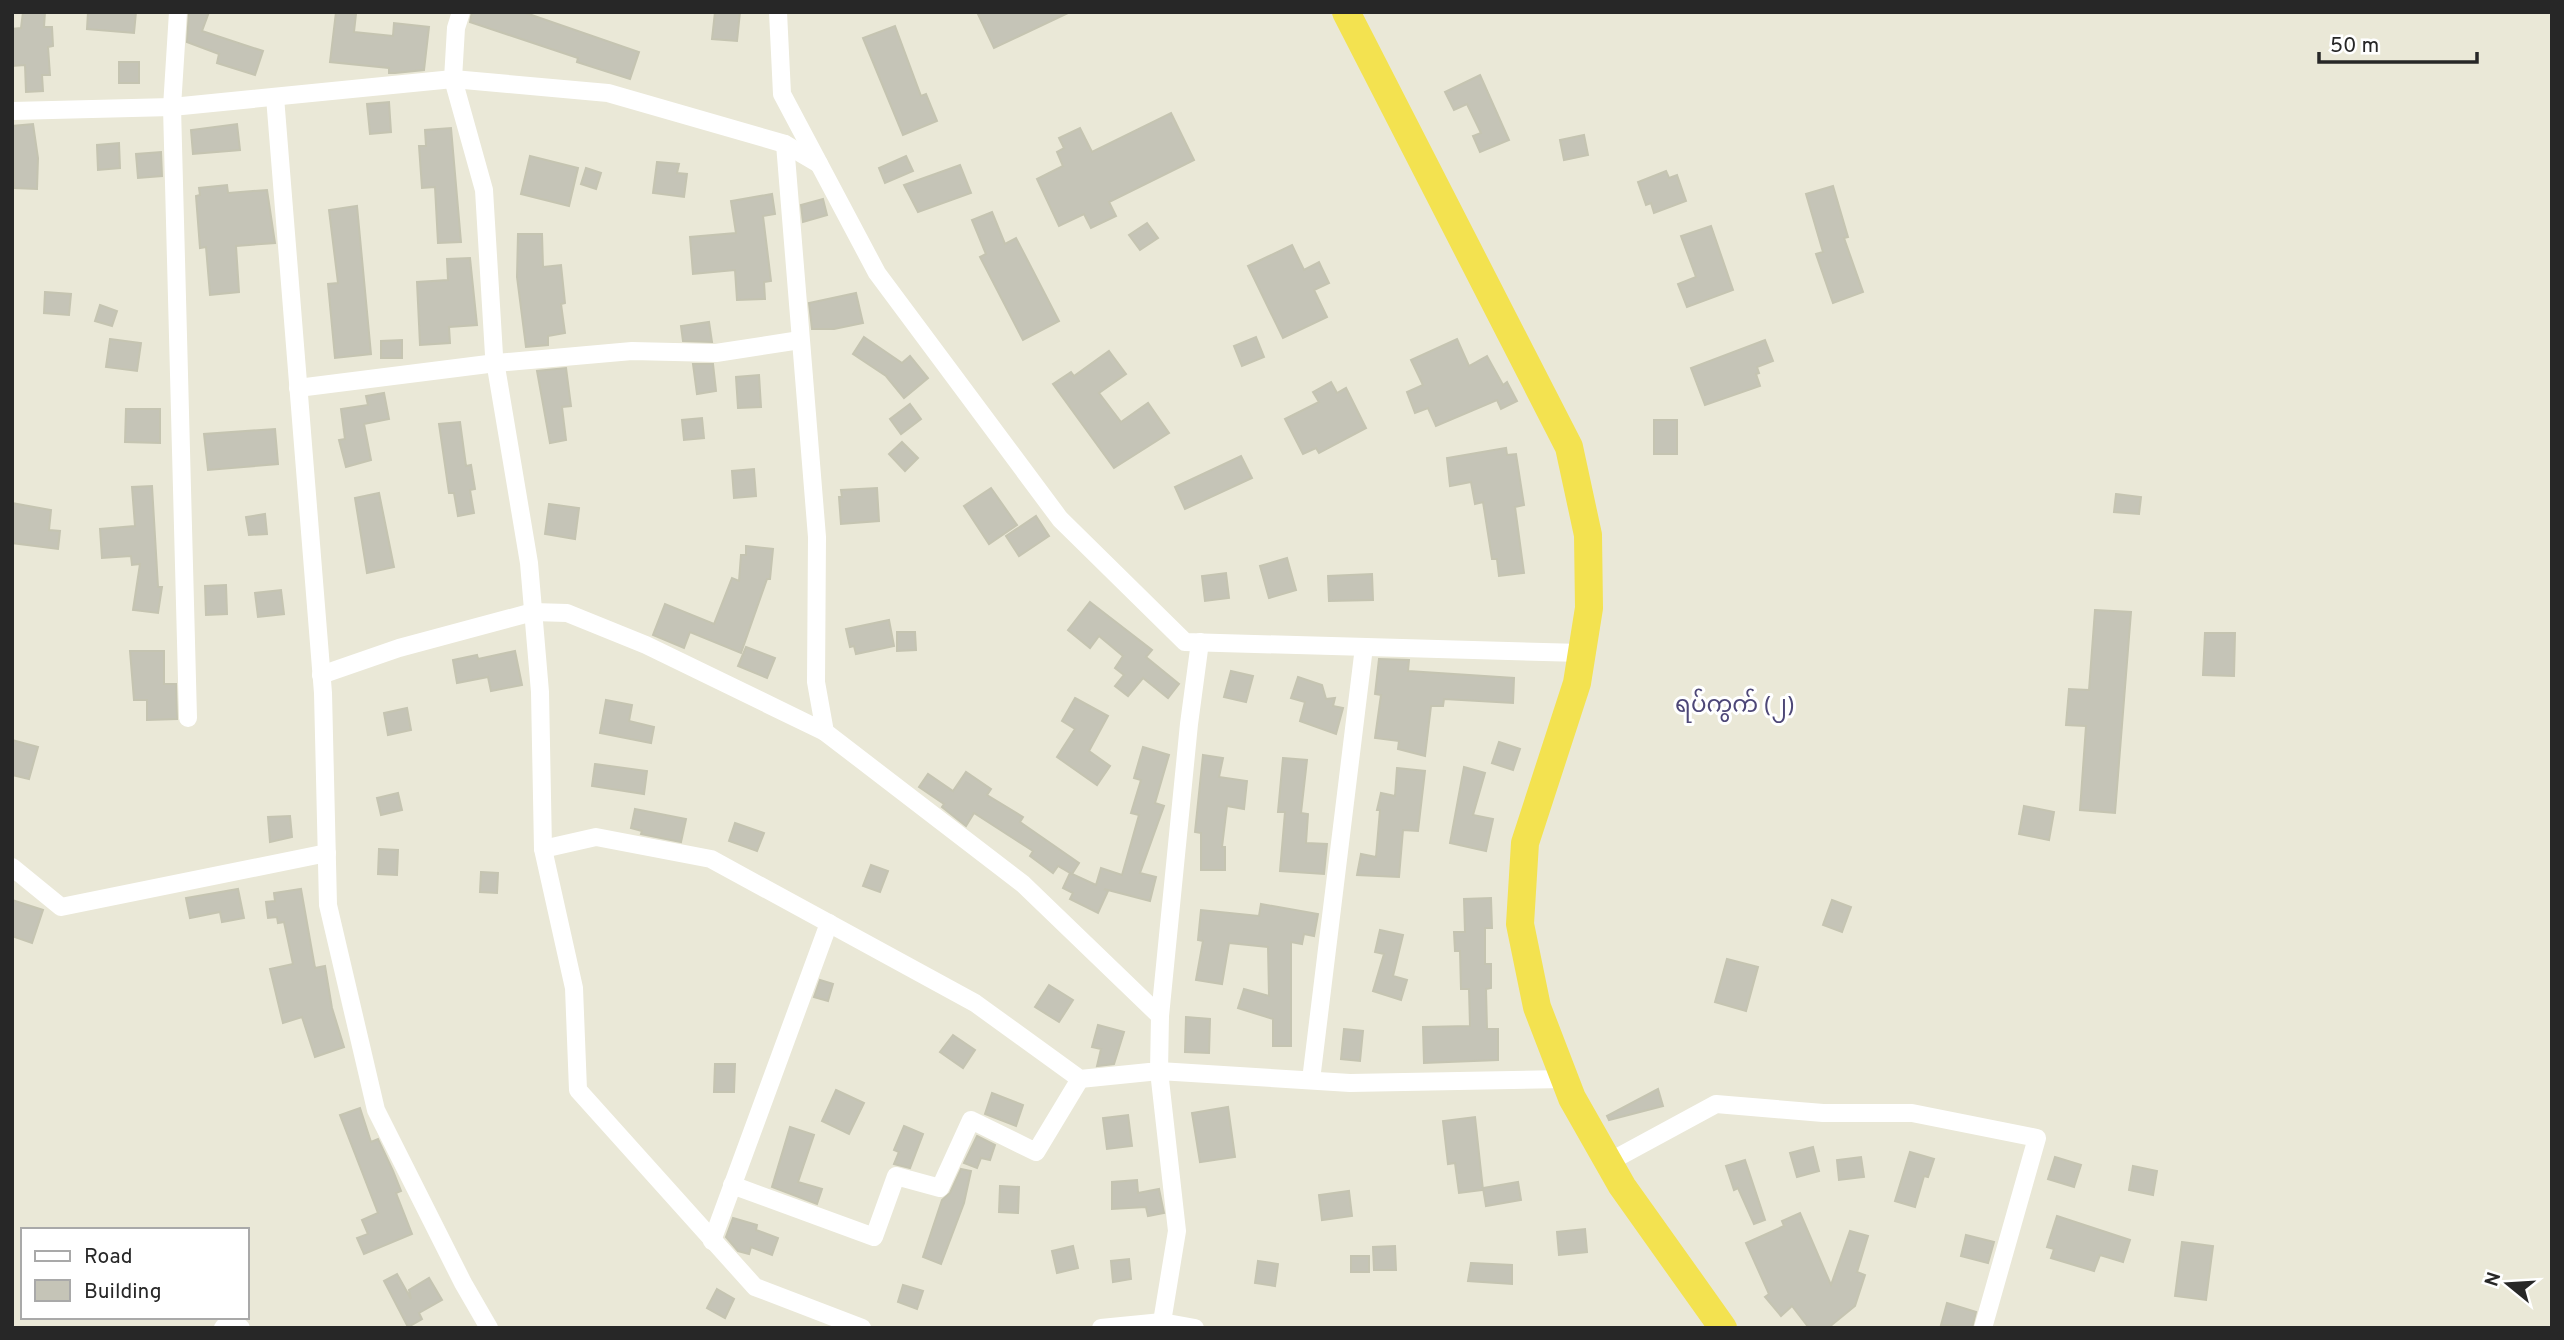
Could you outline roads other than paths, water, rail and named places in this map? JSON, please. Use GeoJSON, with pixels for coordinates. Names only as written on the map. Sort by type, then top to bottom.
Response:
{"type":"FeatureCollection","features":[{"type":"Feature","properties":{"kind":"highway"},"geometry":{"type":"LineString","coordinates":[[1346,12],[1569,447],[1588,535],[1589,608],[1577,682],[1525,844],[1520,924],[1536,1007],[1564,1079],[1609,1162],[1723,1328]]}},
{"type":"Feature","properties":{"kind":"street"},"geometry":{"type":"LineString","coordinates":[[178,12],[172,107],[188,718]]}},
{"type":"Feature","properties":{"kind":"street"},"geometry":{"type":"LineString","coordinates":[[461,12],[456,29],[453,79],[484,190],[496,363],[528,564],[533,612],[540,692],[543,849],[574,988],[578,1090],[755,1287],[862,1328]]}},
{"type":"Feature","properties":{"kind":"street"},"geometry":{"type":"LineString","coordinates":[[778,12],[782,94],[877,273],[1060,519],[1185,642],[1582,653]]}},
{"type":"Feature","properties":{"kind":"street"},"geometry":{"type":"LineString","coordinates":[[12,111],[172,107],[453,79],[608,93],[785,144],[819,164]]}},
{"type":"Feature","properties":{"kind":"street"},"geometry":{"type":"LineString","coordinates":[[275,97],[321,675],[328,905],[376,1110],[463,1283],[489,1328]]}},
{"type":"Feature","properties":{"kind":"street"},"geometry":{"type":"LineString","coordinates":[[785,144],[817,537],[816,682],[825,732]]}},
{"type":"Feature","properties":{"kind":"street"},"geometry":{"type":"LineString","coordinates":[[298,388],[496,363],[632,351],[716,353],[800,340]]}},
{"type":"Feature","properties":{"kind":"street"},"geometry":{"type":"LineString","coordinates":[[321,675],[399,648],[533,612],[567,613],[646,645],[825,732],[1023,884],[1160,1016]]}},
{"type":"Feature","properties":{"kind":"street"},"geometry":{"type":"LineString","coordinates":[[1162,1325],[1177,1231],[1158,1071],[1160,1016],[1200,642]]}},
{"type":"Feature","properties":{"kind":"street"},"geometry":{"type":"LineString","coordinates":[[1311,1080],[1364,647]]}},
{"type":"Feature","properties":{"kind":"street"},"geometry":{"type":"LineString","coordinates":[[543,849],[596,837],[711,859],[975,1003],[1080,1079],[1158,1071],[1350,1083],[1564,1079]]}},
{"type":"Feature","properties":{"kind":"street"},"geometry":{"type":"LineString","coordinates":[[12,867],[61,907],[327,853]]}},
{"type":"Feature","properties":{"kind":"street"},"geometry":{"type":"LineString","coordinates":[[712,1241],[829,923]]}},
{"type":"Feature","properties":{"kind":"street"},"geometry":{"type":"LineString","coordinates":[[732,1185],[874,1237],[896,1176],[940,1188],[971,1121],[1036,1152],[1080,1079]]}},
{"type":"Feature","properties":{"kind":"street"},"geometry":{"type":"LineString","coordinates":[[1609,1162],[1716,1104],[1823,1113],[1912,1113],[2037,1138],[1983,1328]]}},
{"type":"Feature","properties":{"kind":"street"},"geometry":{"type":"LineString","coordinates":[[223,1328],[230,1320],[241,1328]]}},
{"type":"Feature","properties":{"kind":"street"},"geometry":{"type":"LineString","coordinates":[[1101,1328],[1162,1325],[1195,1328]]}},
{"type":"Feature","properties":{"kind":"district","name":"ရပ်ကွက် (၂)"},"geometry":{"type":"Point","coordinates":[1735,704]}}]}
